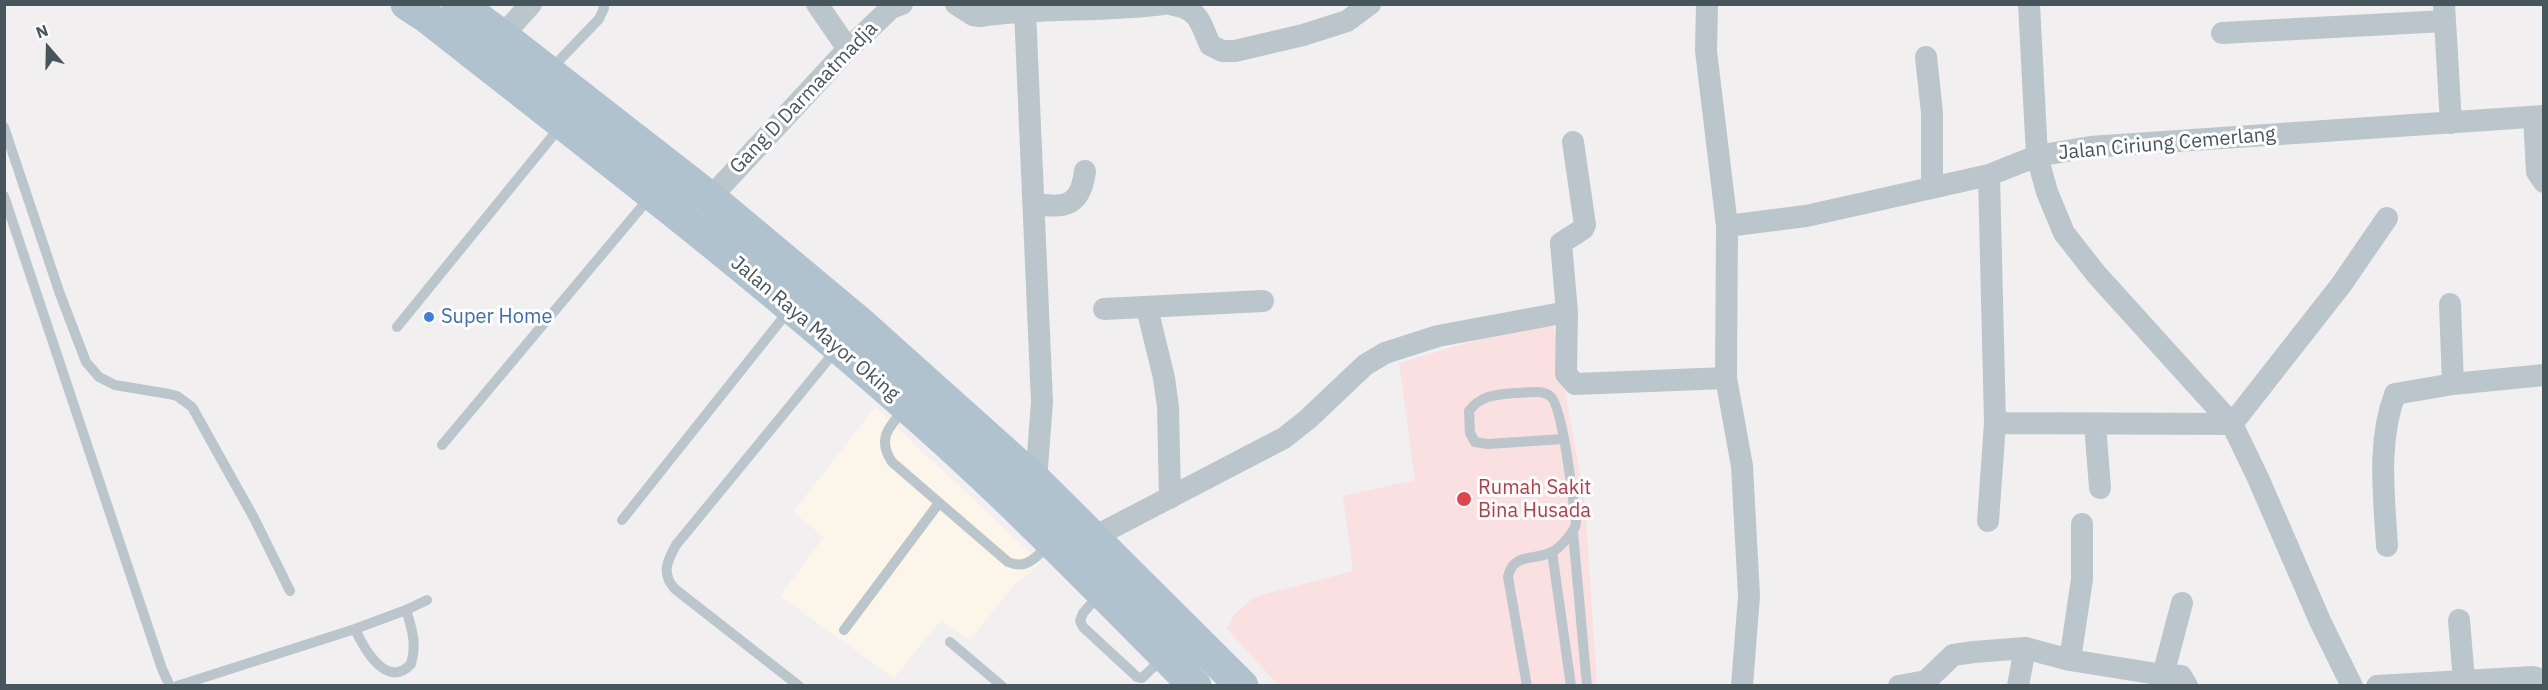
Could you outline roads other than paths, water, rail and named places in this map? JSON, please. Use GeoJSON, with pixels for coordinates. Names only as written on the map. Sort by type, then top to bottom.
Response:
{"type":"FeatureCollection","features":[{"type":"Feature","properties":{"kind":"main road","name":"Jalan Raya Mayor Oking"},"geometry":{"type":"LineString","coordinates":[[407,4],[563,123],[790,308],[850,336],[1036,481],[1092,538],[1119,594],[1180,674]]}},
{"type":"Feature","properties":{"kind":"main road","name":"Jalan Raya Mayor Oking"},"geometry":{"type":"LineString","coordinates":[[458,4],[549,71],[710,198],[850,336],[907,406],[1051,542],[1242,686]]}},
{"type":"Feature","properties":{"kind":"street"},"geometry":{"type":"LineString","coordinates":[[502,36],[531,4]]}},
{"type":"Feature","properties":{"kind":"street"},"geometry":{"type":"LineString","coordinates":[[817,4],[848,49]]}},
{"type":"Feature","properties":{"kind":"street"},"geometry":{"type":"LineString","coordinates":[[956,4],[973,15],[1163,4]]}},
{"type":"Feature","properties":{"kind":"street"},"geometry":{"type":"LineString","coordinates":[[1171,5],[1186,7],[1196,14],[1210,45],[1222,51],[1272,43],[1328,28],[1363,12],[1370,4]]}},
{"type":"Feature","properties":{"kind":"street"},"geometry":{"type":"LineString","coordinates":[[1707,4],[1706,51],[1727,226],[1726,378],[1742,466],[1749,596],[1742,686]]}},
{"type":"Feature","properties":{"kind":"street"},"geometry":{"type":"LineString","coordinates":[[2029,4],[2037,156],[2054,212],[2076,251],[2232,424],[2320,621],[2352,686]]}},
{"type":"Feature","properties":{"kind":"street","name":"Gang D Darmaatmadja"},"geometry":{"type":"LineString","coordinates":[[710,198],[848,49],[894,6]]}},
{"type":"Feature","properties":{"kind":"street"},"geometry":{"type":"LineString","coordinates":[[1025,11],[1042,402],[1036,481]]}},
{"type":"Feature","properties":{"kind":"street"},"geometry":{"type":"LineString","coordinates":[[2222,33],[2445,13],[2451,123]]}},
{"type":"Feature","properties":{"kind":"street"},"geometry":{"type":"LineString","coordinates":[[1926,57],[1932,113],[1932,187]]}},
{"type":"Feature","properties":{"kind":"street"},"geometry":{"type":"LineString","coordinates":[[2539,116],[2537,172],[2544,182]]}},
{"type":"Feature","properties":{"kind":"street","name":"Jalan Ciriung Cemerlang"},"geometry":{"type":"LineString","coordinates":[[1727,226],[1806,216],[1989,175],[2037,156],[2090,147],[2539,116]]}},
{"type":"Feature","properties":{"kind":"street"},"geometry":{"type":"LineString","coordinates":[[1573,142],[1585,225],[1583,229],[1561,243],[1568,312],[1566,374],[1575,384],[1726,378]]}},
{"type":"Feature","properties":{"kind":"street"},"geometry":{"type":"LineString","coordinates":[[1034,203],[1049,206],[1062,205],[1076,199],[1083,189],[1085,171]]}},
{"type":"Feature","properties":{"kind":"street"},"geometry":{"type":"LineString","coordinates":[[1988,521],[1995,423],[1989,175]]}},
{"type":"Feature","properties":{"kind":"street"},"geometry":{"type":"LineString","coordinates":[[2232,424],[2341,285],[2387,218]]}},
{"type":"Feature","properties":{"kind":"street"},"geometry":{"type":"LineString","coordinates":[[1104,309],[1263,301]]}},
{"type":"Feature","properties":{"kind":"street"},"geometry":{"type":"LineString","coordinates":[[2450,304],[2453,384]]}},
{"type":"Feature","properties":{"kind":"street"},"geometry":{"type":"LineString","coordinates":[[1147,308],[1164,378],[1168,406],[1170,498]]}},
{"type":"Feature","properties":{"kind":"street"},"geometry":{"type":"LineString","coordinates":[[1092,538],[1284,438],[1308,419],[1365,365],[1385,353],[1438,336],[1568,312]]}},
{"type":"Feature","properties":{"kind":"street"},"geometry":{"type":"LineString","coordinates":[[2387,546],[2383,471],[2387,421],[2395,394],[2453,384],[2544,375]]}},
{"type":"Feature","properties":{"kind":"street"},"geometry":{"type":"LineString","coordinates":[[1995,423],[2232,424]]}},
{"type":"Feature","properties":{"kind":"street"},"geometry":{"type":"LineString","coordinates":[[2095,425],[2100,488]]}},
{"type":"Feature","properties":{"kind":"street"},"geometry":{"type":"LineString","coordinates":[[2070,660],[2082,579],[2082,524]]}},
{"type":"Feature","properties":{"kind":"street"},"geometry":{"type":"LineString","coordinates":[[2163,675],[2182,603]]}},
{"type":"Feature","properties":{"kind":"street"},"geometry":{"type":"LineString","coordinates":[[2459,620],[2464,681]]}},
{"type":"Feature","properties":{"kind":"street"},"geometry":{"type":"LineString","coordinates":[[2018,686],[2025,648]]}},
{"type":"Feature","properties":{"kind":"street"},"geometry":{"type":"LineString","coordinates":[[1899,686],[1926,681],[1953,655],[2025,648],[2070,660],[2163,675],[2181,675],[2187,686]]}},
{"type":"Feature","properties":{"kind":"street"},"geometry":{"type":"LineString","coordinates":[[2377,686],[2533,677],[2544,680]]}},
{"type":"Feature","properties":{"kind":"lane"},"geometry":{"type":"LineString","coordinates":[[549,71],[599,19],[604,8],[603,4]]}},
{"type":"Feature","properties":{"kind":"lane"},"geometry":{"type":"LineString","coordinates":[[397,327],[563,123]]}},
{"type":"Feature","properties":{"kind":"lane"},"geometry":{"type":"LineString","coordinates":[[4,127],[60,294],[86,362],[99,377],[115,385],[170,394],[177,396],[192,407],[254,518],[290,591]]}},
{"type":"Feature","properties":{"kind":"lane"},"geometry":{"type":"LineString","coordinates":[[4,196],[162,669],[170,686]]}},
{"type":"Feature","properties":{"kind":"lane"},"geometry":{"type":"LineString","coordinates":[[442,445],[652,196]]}},
{"type":"Feature","properties":{"kind":"lane"},"geometry":{"type":"LineString","coordinates":[[622,520],[790,308]]}},
{"type":"Feature","properties":{"kind":"lane"},"geometry":{"type":"LineString","coordinates":[[799,686],[675,589],[668,580],[666,567],[676,545],[850,336]]}},
{"type":"Feature","properties":{"kind":"lane"},"geometry":{"type":"LineString","coordinates":[[1563,439],[1499,444],[1475,442],[1470,433],[1469,411],[1475,403],[1489,395],[1543,392],[1549,395],[1557,405],[1563,439],[1576,522],[1573,532],[1587,686]]}},
{"type":"Feature","properties":{"kind":"lane"},"geometry":{"type":"LineString","coordinates":[[907,406],[891,423],[884,447],[892,462],[1008,562],[1028,563],[1051,542]]}},
{"type":"Feature","properties":{"kind":"lane"},"geometry":{"type":"LineString","coordinates":[[844,630],[939,503]]}},
{"type":"Feature","properties":{"kind":"lane"},"geometry":{"type":"LineString","coordinates":[[1527,686],[1508,577],[1512,566],[1521,559],[1552,552],[1573,532]]}},
{"type":"Feature","properties":{"kind":"lane"},"geometry":{"type":"LineString","coordinates":[[1552,552],[1571,686]]}},
{"type":"Feature","properties":{"kind":"lane"},"geometry":{"type":"LineString","coordinates":[[177,686],[355,629],[427,600]]}},
{"type":"Feature","properties":{"kind":"lane"},"geometry":{"type":"LineString","coordinates":[[355,629],[372,660],[385,670],[392,673],[399,672],[411,664],[414,652],[412,630],[406,610]]}},
{"type":"Feature","properties":{"kind":"lane"},"geometry":{"type":"LineString","coordinates":[[950,642],[1002,686]]}},
{"type":"Feature","properties":{"kind":"place","name":"Super Home"},"geometry":{"type":"Point","coordinates":[429,317]}},
{"type":"Feature","properties":{"kind":"place","name":"Rumah Sakit Bina Husada"},"geometry":{"type":"Point","coordinates":[1464,499]}}]}
